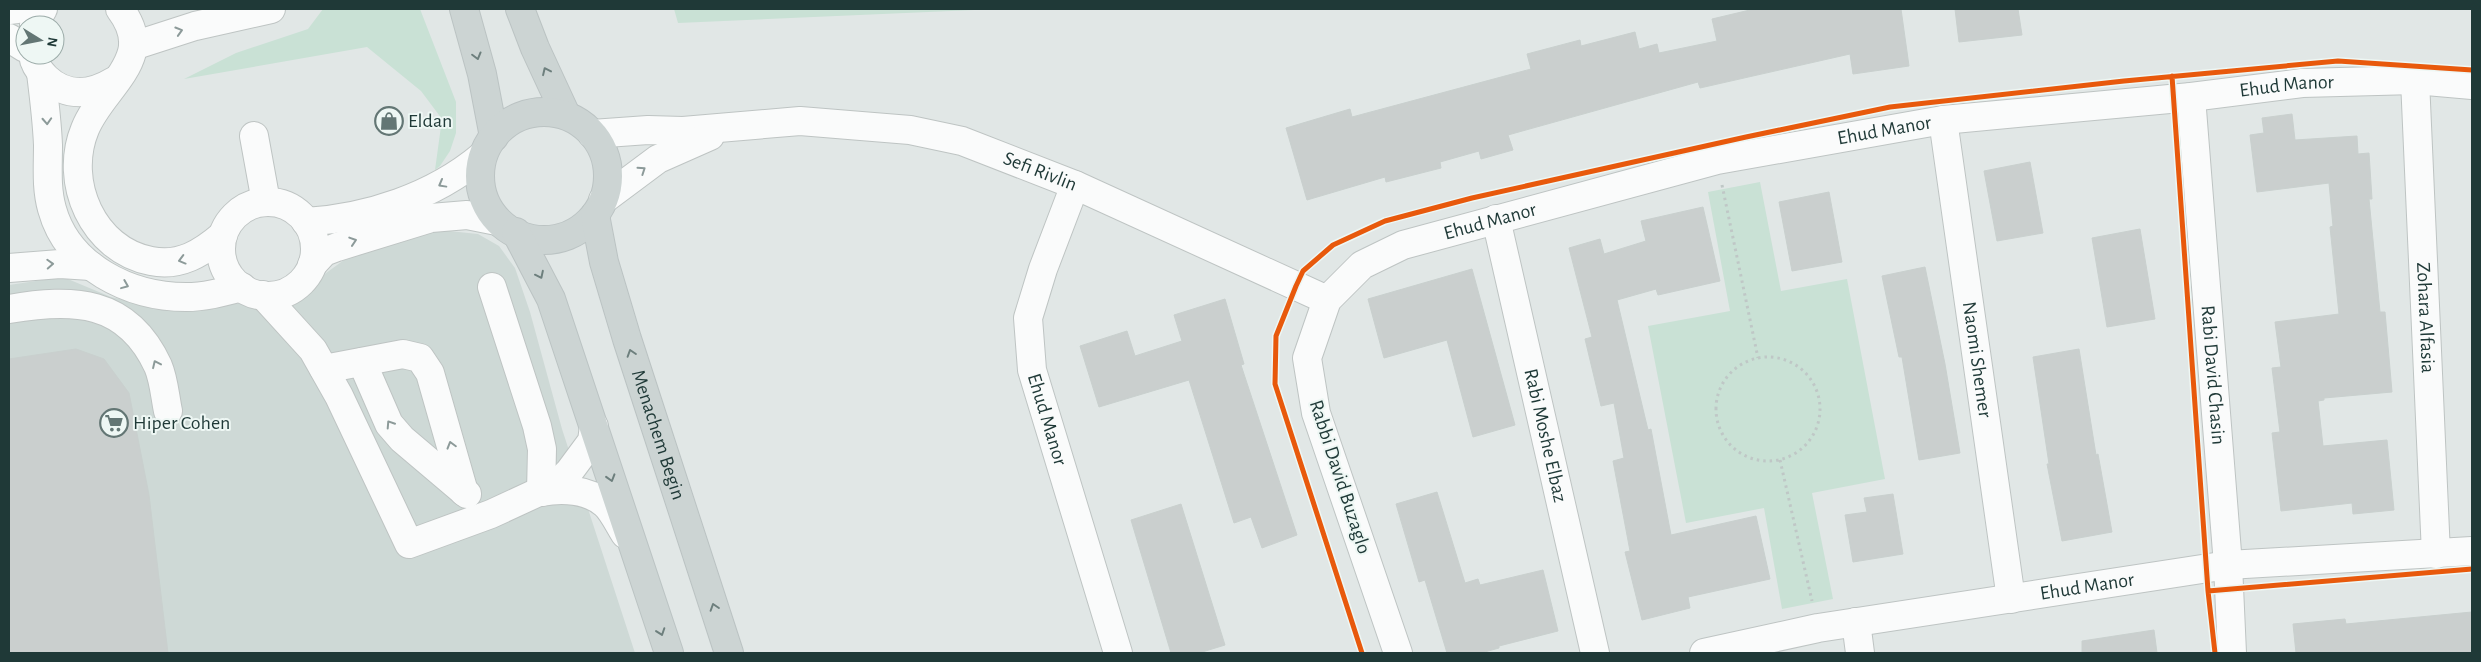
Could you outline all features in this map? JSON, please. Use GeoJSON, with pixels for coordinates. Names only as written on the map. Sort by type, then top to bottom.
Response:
{"type":"FeatureCollection","features":[{"type":"Feature","properties":{"kind":"main road"},"geometry":{"type":"LineString","coordinates":[[464,9],[482,74],[488,147],[480,177],[484,196],[506,227],[551,299],[594,426],[630,542],[669,653]]}},
{"type":"Feature","properties":{"kind":"main road"},"geometry":{"type":"LineString","coordinates":[[520,9],[535,48],[566,115]]}},
{"type":"Feature","properties":{"kind":"main road"},"geometry":{"type":"LineString","coordinates":[[488,147],[510,122],[529,114],[549,112],[566,115],[592,134],[601,146],[606,160],[607,187],[599,208],[582,228],[555,239],[532,239],[506,227]]}},
{"type":"Feature","properties":{"kind":"main road","name":"Menachem Begin"},"geometry":{"type":"LineString","coordinates":[[599,208],[604,262],[627,339],[729,653]]}},
{"type":"Feature","properties":{"kind":"street"},"geometry":{"type":"LineString","coordinates":[[9,10],[17,9]]}},
{"type":"Feature","properties":{"kind":"street"},"geometry":{"type":"LineString","coordinates":[[120,9],[128,20],[133,46],[125,69],[95,108],[84,130],[79,155],[79,182],[84,204],[94,224],[111,242],[127,253],[150,261],[167,263],[183,260],[196,255],[223,236]]}},
{"type":"Feature","properties":{"kind":"street"},"geometry":{"type":"LineString","coordinates":[[133,46],[195,26],[271,9]]}},
{"type":"Feature","properties":{"kind":"street"},"geometry":{"type":"LineString","coordinates":[[37,65],[46,115],[48,186],[52,210],[58,225],[70,245],[91,266],[121,284],[145,293],[166,297],[252,291],[285,292],[307,272],[324,252],[431,218],[467,215],[506,227]]}},
{"type":"Feature","properties":{"kind":"street"},"geometry":{"type":"LineString","coordinates":[[38,65],[52,84],[66,91],[83,93],[100,90],[114,82]]}},
{"type":"Feature","properties":{"kind":"street","name":"Ehud Manor"},"geometry":{"type":"LineString","coordinates":[[1327,300],[1362,265],[1403,245],[1717,160],[1943,120],[2190,97],[2302,82],[2415,80],[2472,85]]}},
{"type":"Feature","properties":{"kind":"street","name":"Zohara Alfasia"},"geometry":{"type":"LineString","coordinates":[[2415,80],[2436,554]]}},
{"type":"Feature","properties":{"kind":"street","name":"Rabi David Chasin"},"geometry":{"type":"LineString","coordinates":[[2190,97],[2228,565],[2232,653]]}},
{"type":"Feature","properties":{"kind":"street","name":"Naomi Shemer"},"geometry":{"type":"LineString","coordinates":[[1943,120],[2011,599]]}},
{"type":"Feature","properties":{"kind":"street","name":"Sefi Rivlin"},"geometry":{"type":"LineString","coordinates":[[592,134],[648,130],[683,131],[800,121],[910,130],[962,141],[1074,185],[1327,300]]}},
{"type":"Feature","properties":{"kind":"street","name":"Sefi Rivlin"},"geometry":{"type":"LineString","coordinates":[[599,208],[658,159],[734,126]]}},
{"type":"Feature","properties":{"kind":"street"},"geometry":{"type":"LineString","coordinates":[[254,136],[266,202]]}},
{"type":"Feature","properties":{"kind":"street"},"geometry":{"type":"LineString","coordinates":[[306,222],[360,216],[440,186],[488,147]]}},
{"type":"Feature","properties":{"kind":"street","name":"Ehud Manor"},"geometry":{"type":"LineString","coordinates":[[1074,185],[1043,269],[1028,318],[1032,370],[1118,653]]}},
{"type":"Feature","properties":{"kind":"street"},"geometry":{"type":"LineString","coordinates":[[464,492],[430,373],[420,358],[403,354],[362,362],[318,360],[252,291],[234,281],[225,266],[221,247],[228,225],[241,210],[253,204],[266,202],[280,204],[293,209],[306,222],[313,240],[303,311],[318,360],[339,396],[409,544],[491,514],[558,483],[570,472],[592,441],[594,426]]}},
{"type":"Feature","properties":{"kind":"street","name":"Rabi Moshe Elbaz"},"geometry":{"type":"LineString","coordinates":[[1496,219],[1595,653]]}},
{"type":"Feature","properties":{"kind":"street"},"geometry":{"type":"LineString","coordinates":[[9,268],[49,264],[91,266]]}},
{"type":"Feature","properties":{"kind":"street"},"geometry":{"type":"LineString","coordinates":[[492,287],[538,426],[542,449],[541,492]]}},
{"type":"Feature","properties":{"kind":"street","name":"Rabbi David Buzaglo"},"geometry":{"type":"LineString","coordinates":[[1327,300],[1307,358],[1316,413],[1398,653]]}},
{"type":"Feature","properties":{"kind":"street"},"geometry":{"type":"LineString","coordinates":[[9,309],[43,303],[69,302],[96,307],[118,318],[142,339],[158,368],[168,411]]}},
{"type":"Feature","properties":{"kind":"street"},"geometry":{"type":"LineString","coordinates":[[362,362],[388,424],[491,514]]}},
{"type":"Feature","properties":{"kind":"street"},"geometry":{"type":"LineString","coordinates":[[541,492],[575,490],[606,504],[630,542]]}},
{"type":"Feature","properties":{"kind":"street","name":"Ehud Manor"},"geometry":{"type":"LineString","coordinates":[[1704,653],[1781,645],[1818,628],[2228,565],[2472,551]]}},
{"type":"Feature","properties":{"kind":"street"},"geometry":{"type":"LineString","coordinates":[[1856,622],[1860,653]]}},
{"type":"Feature","properties":{"kind":"path"},"geometry":{"type":"LineString","coordinates":[[1717,160],[1758,358]]}},
{"type":"Feature","properties":{"kind":"path"},"geometry":{"type":"LineString","coordinates":[[1769,356],[1787,360],[1802,369],[1814,383],[1820,400],[1819,419],[1814,434],[1804,447],[1791,456],[1780,460],[1759,461],[1744,456],[1731,447],[1721,434],[1716,416],[1716,398],[1723,381],[1735,368],[1751,359],[1769,356]]}},
{"type":"Feature","properties":{"kind":"path"},"geometry":{"type":"LineString","coordinates":[[1780,460],[1818,628]]}},
{"type":"Feature","properties":{"kind":"shaded area"},"geometry":{"type":"Polygon","coordinates":[[[439,230],[478,234],[499,246],[515,268],[530,312],[562,429],[635,653],[9,653],[9,285],[63,277],[111,297],[137,303],[192,306],[256,303],[304,289],[344,260],[400,238],[439,230]]]}},
{"type":"Feature","properties":{"kind":"green space"},"geometry":{"type":"Polygon","coordinates":[[[323,9],[420,9],[456,102],[456,133],[450,151],[435,170],[442,119],[421,91],[367,47],[184,79],[236,53],[308,29],[323,9]]]}},
{"type":"Feature","properties":{"kind":"green space"},"geometry":{"type":"Polygon","coordinates":[[[674,9],[997,9],[678,23],[674,9]]]}},
{"type":"Feature","properties":{"kind":"green space"},"geometry":{"type":"Polygon","coordinates":[[[1760,182],[1781,291],[1847,279],[1885,479],[1812,493],[1833,599],[1782,609],[1764,508],[1686,523],[1648,326],[1730,311],[1708,192],[1760,182]]]}},
{"type":"Feature","properties":{"kind":"building"},"geometry":{"type":"Polygon","coordinates":[[[1754,9],[1901,9],[1909,66],[1853,74],[1850,54],[1700,88],[1698,82],[1508,135],[1513,150],[1481,159],[1479,151],[1440,162],[1441,168],[1386,182],[1385,177],[1307,200],[1286,128],[1350,109],[1352,117],[1531,69],[1527,54],[1580,40],[1581,46],[1635,32],[1639,49],[1657,44],[1659,53],[1717,41],[1712,19],[1754,9]]]}},
{"type":"Feature","properties":{"kind":"building"},"geometry":{"type":"Polygon","coordinates":[[[1955,9],[2018,9],[2022,35],[1959,42],[1955,9]]]}},
{"type":"Feature","properties":{"kind":"building"},"geometry":{"type":"Polygon","coordinates":[[[2292,114],[2295,140],[2357,136],[2358,154],[2369,153],[2372,199],[2369,199],[2380,312],[2385,312],[2392,392],[2324,398],[2324,400],[2318,401],[2323,446],[2387,440],[2394,510],[2353,514],[2352,503],[2281,511],[2272,433],[2280,432],[2272,368],[2281,367],[2275,322],[2339,314],[2330,227],[2333,226],[2329,183],[2257,192],[2250,135],[2264,133],[2262,118],[2292,114]]]}},
{"type":"Feature","properties":{"kind":"building"},"geometry":{"type":"Polygon","coordinates":[[[2030,162],[2043,233],[1997,241],[1984,171],[2030,162]]]}},
{"type":"Feature","properties":{"kind":"building"},"geometry":{"type":"Polygon","coordinates":[[[1829,192],[1842,262],[1792,271],[1779,202],[1829,192]]]}},
{"type":"Feature","properties":{"kind":"building"},"geometry":{"type":"Polygon","coordinates":[[[1703,207],[1720,281],[1658,295],[1656,289],[1617,300],[1648,430],[1651,429],[1671,535],[1756,516],[1770,579],[1688,597],[1690,608],[1642,620],[1625,552],[1630,551],[1613,461],[1624,458],[1614,403],[1601,406],[1585,339],[1592,337],[1569,248],[1600,239],[1604,254],[1646,241],[1641,221],[1703,207]]]}},
{"type":"Feature","properties":{"kind":"building"},"geometry":{"type":"Polygon","coordinates":[[[2140,229],[2155,319],[2107,327],[2092,238],[2140,229]]]}},
{"type":"Feature","properties":{"kind":"building"},"geometry":{"type":"Polygon","coordinates":[[[1925,267],[1945,364],[1960,453],[1919,460],[1902,357],[1899,357],[1882,276],[1925,267]]]}},
{"type":"Feature","properties":{"kind":"building"},"geometry":{"type":"Polygon","coordinates":[[[1472,269],[1515,425],[1473,437],[1447,340],[1384,358],[1368,299],[1472,269]]]}},
{"type":"Feature","properties":{"kind":"building"},"geometry":{"type":"Polygon","coordinates":[[[1225,299],[1244,364],[1241,365],[1297,535],[1262,548],[1251,517],[1234,523],[1189,380],[1099,407],[1080,346],[1127,331],[1135,356],[1182,341],[1174,315],[1225,299]]]}},
{"type":"Feature","properties":{"kind":"building"},"geometry":{"type":"Polygon","coordinates":[[[76,349],[104,359],[129,393],[149,495],[168,653],[9,653],[9,359],[76,349]]]}},
{"type":"Feature","properties":{"kind":"building"},"geometry":{"type":"Polygon","coordinates":[[[2079,349],[2096,455],[2098,454],[2112,532],[2062,541],[2047,464],[2049,464],[2033,357],[2079,349]]]}},
{"type":"Feature","properties":{"kind":"building"},"geometry":{"type":"Polygon","coordinates":[[[1437,492],[1465,583],[1478,579],[1480,585],[1543,570],[1558,631],[1499,646],[1499,648],[1481,653],[1447,653],[1425,580],[1419,582],[1396,504],[1437,492]]]}},
{"type":"Feature","properties":{"kind":"building"},"geometry":{"type":"Polygon","coordinates":[[[1893,494],[1903,554],[1853,562],[1845,515],[1867,512],[1864,498],[1893,494]]]}},
{"type":"Feature","properties":{"kind":"building"},"geometry":{"type":"Polygon","coordinates":[[[1181,504],[1225,645],[1199,653],[1171,653],[1131,520],[1181,504]]]}},
{"type":"Feature","properties":{"kind":"building"},"geometry":{"type":"Polygon","coordinates":[[[2472,612],[2472,653],[2296,653],[2293,624],[2345,619],[2346,624],[2472,612]]]}},
{"type":"Feature","properties":{"kind":"building"},"geometry":{"type":"Polygon","coordinates":[[[2154,630],[2157,653],[2082,653],[2082,641],[2154,630]]]}},
{"type":"Feature","properties":{"kind":"cycle path"},"geometry":{"type":"LineString","coordinates":[[1362,653],[1275,384],[1276,336],[1296,286],[1303,271],[1333,245],[1385,221],[1472,198],[1890,107],[2124,81],[2338,61],[2472,70]]}},
{"type":"Feature","properties":{"kind":"cycle path"},"geometry":{"type":"LineString","coordinates":[[2172,76],[2208,591]]}},
{"type":"Feature","properties":{"kind":"cycle path"},"geometry":{"type":"LineString","coordinates":[[2215,653],[2208,591],[2472,569]]}},
{"type":"Feature","properties":{"kind":"place","name":"Eldan"},"geometry":{"type":"Point","coordinates":[389,121]}},
{"type":"Feature","properties":{"kind":"place","name":"Hiper Cohen"},"geometry":{"type":"Point","coordinates":[114,423]}}]}
